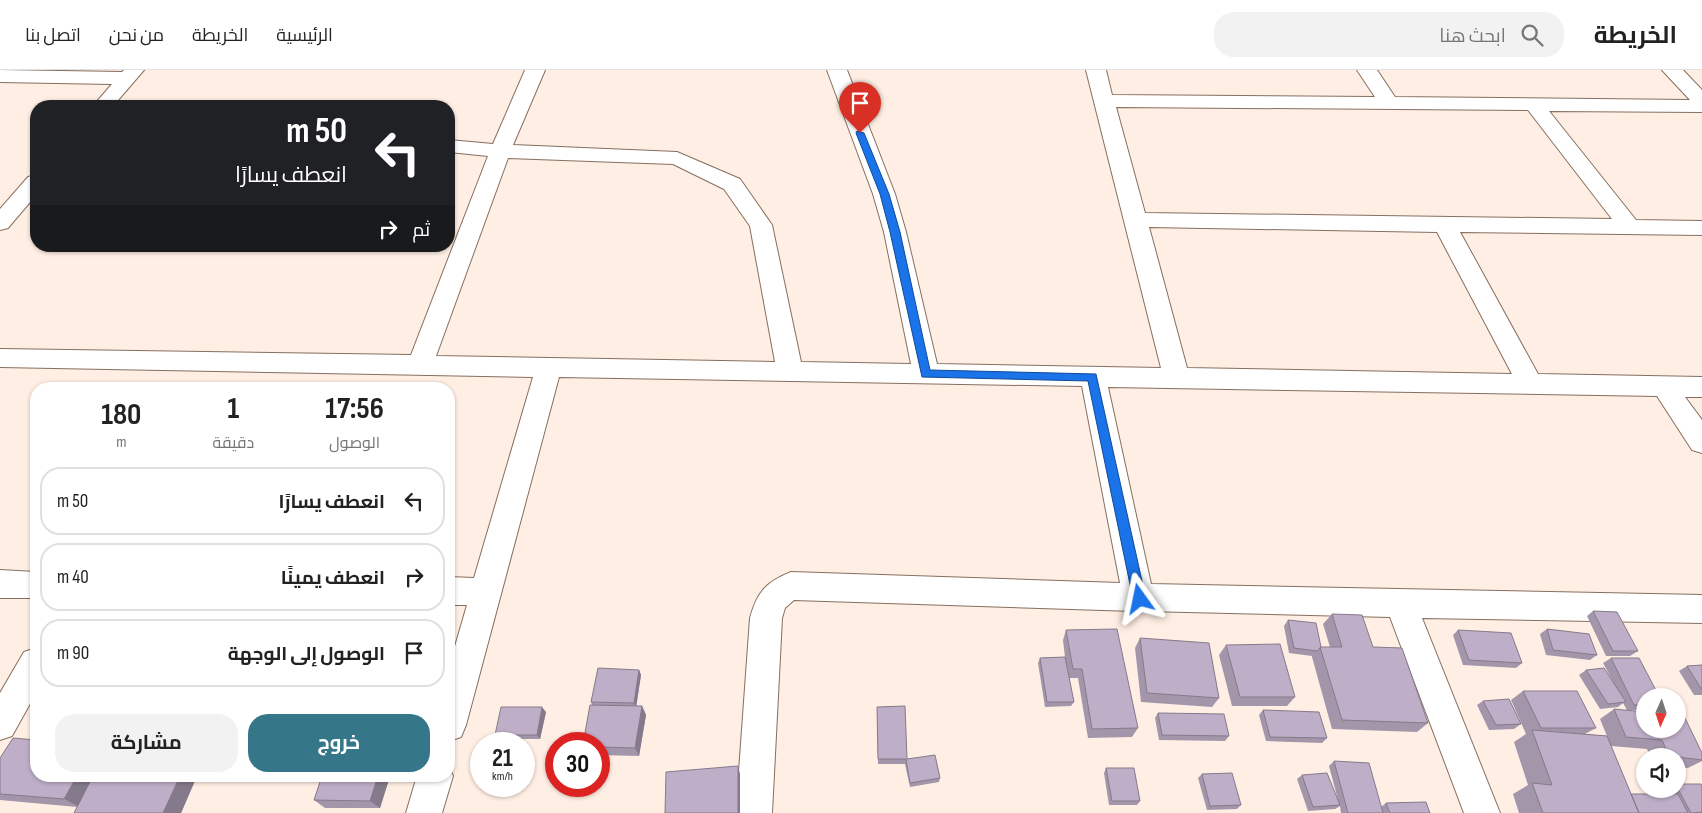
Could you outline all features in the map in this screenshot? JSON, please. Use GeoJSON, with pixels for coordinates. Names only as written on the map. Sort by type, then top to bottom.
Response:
{"type":"FeatureCollection","features":[{"type":"Feature","properties":{"kind":"street"},"geometry":{"type":"LineString","coordinates":[[420,365],[500,151],[535,70]]}},
{"type":"Feature","properties":{"kind":"street"},"geometry":{"type":"LineString","coordinates":[[837,70],[884,194],[895,232],[926,374]]}},
{"type":"Feature","properties":{"kind":"street"},"geometry":{"type":"LineString","coordinates":[[1096,70],[1177,378]]}},
{"type":"Feature","properties":{"kind":"street"},"geometry":{"type":"LineString","coordinates":[[1367,70],[1389,104]]}},
{"type":"Feature","properties":{"kind":"street"},"geometry":{"type":"LineString","coordinates":[[1672,70],[1702,101]]}},
{"type":"Feature","properties":{"kind":"street"},"geometry":{"type":"LineString","coordinates":[[0,76],[130,74]]}},
{"type":"Feature","properties":{"kind":"street"},"geometry":{"type":"LineString","coordinates":[[108,100],[130,74]]}},
{"type":"Feature","properties":{"kind":"street"},"geometry":{"type":"LineString","coordinates":[[1104,101],[1702,106]]}},
{"type":"Feature","properties":{"kind":"street"},"geometry":{"type":"LineString","coordinates":[[1535,106],[1629,226]]}},
{"type":"Feature","properties":{"kind":"street"},"geometry":{"type":"LineString","coordinates":[[455,147],[500,151],[678,158],[732,184],[761,225],[790,372]]}},
{"type":"Feature","properties":{"kind":"street"},"geometry":{"type":"LineString","coordinates":[[0,223],[30,189]]}},
{"type":"Feature","properties":{"kind":"street"},"geometry":{"type":"LineString","coordinates":[[1136,220],[1702,228]]}},
{"type":"Feature","properties":{"kind":"street"},"geometry":{"type":"LineString","coordinates":[[1444,223],[1530,384]]}},
{"type":"Feature","properties":{"kind":"street"},"geometry":{"type":"LineString","coordinates":[[3,362],[420,365],[1702,387]]}},
{"type":"Feature","properties":{"kind":"street"},"geometry":{"type":"LineString","coordinates":[[455,703],[548,368]]}},
{"type":"Feature","properties":{"kind":"street"},"geometry":{"type":"LineString","coordinates":[[1092,377],[1140,599]]}},
{"type":"Feature","properties":{"kind":"street"},"geometry":{"type":"LineString","coordinates":[[1664,386],[1702,442]]}},
{"type":"Feature","properties":{"kind":"street"},"geometry":{"type":"LineString","coordinates":[[0,584],[30,585]]}},
{"type":"Feature","properties":{"kind":"street"},"geometry":{"type":"LineString","coordinates":[[754,813],[766,618],[772,599],[779,591],[792,586],[1140,599],[1702,609]]}},
{"type":"Feature","properties":{"kind":"street"},"geometry":{"type":"LineString","coordinates":[[455,591],[486,592]]}},
{"type":"Feature","properties":{"kind":"street"},"geometry":{"type":"LineString","coordinates":[[1401,605],[1482,813]]}},
{"type":"Feature","properties":{"kind":"street"},"geometry":{"type":"LineString","coordinates":[[0,724],[30,673]]}},
{"type":"Feature","properties":{"kind":"street"},"geometry":{"type":"LineString","coordinates":[[424,813],[432,782]]}},
{"type":"Feature","properties":{"kind":"building"},"geometry":{"type":"Polygon","coordinates":[[[1593,611],[1617,612],[1638,651],[1613,651],[1593,611]]]}},
{"type":"Feature","properties":{"kind":"building"},"geometry":{"type":"Polygon","coordinates":[[[1332,614],[1362,615],[1373,647],[1402,648],[1428,723],[1342,720],[1320,647],[1342,647],[1332,614]]]}},
{"type":"Feature","properties":{"kind":"building"},"geometry":{"type":"Polygon","coordinates":[[[1288,620],[1316,623],[1321,647],[1317,651],[1294,648],[1288,620]]]}},
{"type":"Feature","properties":{"kind":"building"},"geometry":{"type":"Polygon","coordinates":[[[1117,629],[1138,728],[1092,729],[1082,669],[1073,669],[1066,630],[1117,629]]]}},
{"type":"Feature","properties":{"kind":"building"},"geometry":{"type":"Polygon","coordinates":[[[1547,629],[1589,634],[1597,655],[1553,650],[1547,629]]]}},
{"type":"Feature","properties":{"kind":"building"},"geometry":{"type":"Polygon","coordinates":[[[1458,630],[1511,633],[1522,663],[1469,660],[1458,630]]]}},
{"type":"Feature","properties":{"kind":"building"},"geometry":{"type":"Polygon","coordinates":[[[1140,638],[1209,643],[1219,698],[1147,693],[1140,638]]]}},
{"type":"Feature","properties":{"kind":"building"},"geometry":{"type":"Polygon","coordinates":[[[1280,644],[1295,697],[1240,697],[1226,645],[1280,644]]]}},
{"type":"Feature","properties":{"kind":"building"},"geometry":{"type":"Polygon","coordinates":[[[1065,657],[1074,702],[1047,702],[1040,658],[1065,657]]]}},
{"type":"Feature","properties":{"kind":"building"},"geometry":{"type":"Polygon","coordinates":[[[1611,658],[1639,658],[1655,688],[1636,688],[1636,705],[1634,705],[1611,658]]]}},
{"type":"Feature","properties":{"kind":"building"},"geometry":{"type":"Polygon","coordinates":[[[1702,665],[1702,690],[1687,666],[1702,665]]]}},
{"type":"Feature","properties":{"kind":"building"},"geometry":{"type":"Polygon","coordinates":[[[598,668],[639,670],[634,703],[591,702],[598,668]]]}},
{"type":"Feature","properties":{"kind":"building"},"geometry":{"type":"Polygon","coordinates":[[[1604,668],[1626,702],[1608,704],[1586,670],[1604,668]]]}},
{"type":"Feature","properties":{"kind":"building"},"geometry":{"type":"Polygon","coordinates":[[[1523,691],[1577,691],[1596,728],[1541,728],[1523,691]]]}},
{"type":"Feature","properties":{"kind":"building"},"geometry":{"type":"Polygon","coordinates":[[[1509,699],[1521,724],[1496,725],[1483,701],[1509,699]]]}},
{"type":"Feature","properties":{"kind":"building"},"geometry":{"type":"Polygon","coordinates":[[[590,705],[642,706],[635,748],[610,747],[610,732],[585,732],[590,705]]]}},
{"type":"Feature","properties":{"kind":"building"},"geometry":{"type":"Polygon","coordinates":[[[905,706],[907,759],[935,755],[940,778],[910,783],[906,759],[878,759],[877,707],[905,706]]]}},
{"type":"Feature","properties":{"kind":"building"},"geometry":{"type":"Polygon","coordinates":[[[501,707],[542,707],[537,735],[535,735],[535,732],[496,732],[501,707]]]}},
{"type":"Feature","properties":{"kind":"building"},"geometry":{"type":"Polygon","coordinates":[[[1614,709],[1636,711],[1636,738],[1626,737],[1614,709]]]}},
{"type":"Feature","properties":{"kind":"building"},"geometry":{"type":"Polygon","coordinates":[[[1263,710],[1319,712],[1327,738],[1270,737],[1263,710]]]}},
{"type":"Feature","properties":{"kind":"building"},"geometry":{"type":"Polygon","coordinates":[[[1158,713],[1224,714],[1229,736],[1162,735],[1158,713]]]}},
{"type":"Feature","properties":{"kind":"building"},"geometry":{"type":"Polygon","coordinates":[[[1686,720],[1702,753],[1702,760],[1686,758],[1686,748],[1666,748],[1662,740],[1638,738],[1686,738],[1686,720]]]}},
{"type":"Feature","properties":{"kind":"building"},"geometry":{"type":"Polygon","coordinates":[[[1532,730],[1607,736],[1639,813],[1543,813],[1532,783],[1552,785],[1532,730]]]}},
{"type":"Feature","properties":{"kind":"building"},"geometry":{"type":"Polygon","coordinates":[[[13,738],[30,739],[30,782],[74,782],[64,799],[0,794],[0,758],[13,738]]]}},
{"type":"Feature","properties":{"kind":"building"},"geometry":{"type":"Polygon","coordinates":[[[1334,761],[1369,763],[1383,813],[1348,813],[1334,761]]]}},
{"type":"Feature","properties":{"kind":"building"},"geometry":{"type":"Polygon","coordinates":[[[738,766],[738,813],[665,813],[666,772],[738,766]]]}},
{"type":"Feature","properties":{"kind":"building"},"geometry":{"type":"Polygon","coordinates":[[[1106,768],[1134,768],[1140,801],[1112,801],[1106,768]]]}},
{"type":"Feature","properties":{"kind":"building"},"geometry":{"type":"Polygon","coordinates":[[[1232,773],[1241,805],[1210,806],[1202,774],[1232,773]]]}},
{"type":"Feature","properties":{"kind":"building"},"geometry":{"type":"Polygon","coordinates":[[[1327,773],[1340,805],[1313,807],[1302,775],[1327,773]]]}},
{"type":"Feature","properties":{"kind":"building"},"geometry":{"type":"Polygon","coordinates":[[[90,782],[177,782],[163,813],[74,813],[90,782]]]}},
{"type":"Feature","properties":{"kind":"building"},"geometry":{"type":"Polygon","coordinates":[[[320,782],[376,782],[370,801],[314,800],[320,782]]]}},
{"type":"Feature","properties":{"kind":"building"},"geometry":{"type":"Polygon","coordinates":[[[1686,784],[1701,784],[1702,812],[1691,813],[1683,798],[1686,798],[1686,784]]]}},
{"type":"Feature","properties":{"kind":"building"},"geometry":{"type":"Polygon","coordinates":[[[1631,794],[1636,794],[1636,798],[1680,798],[1688,813],[1639,813],[1631,794]]]}},
{"type":"Feature","properties":{"kind":"building"},"geometry":{"type":"Polygon","coordinates":[[[1426,802],[1430,813],[1390,813],[1386,803],[1426,802]]]}},
{"type":"Feature","properties":{"kind":"route"},"geometry":{"type":"LineString","coordinates":[[860,133],[884,194],[895,232],[926,374],[1092,377],[1140,599]]}}]}
